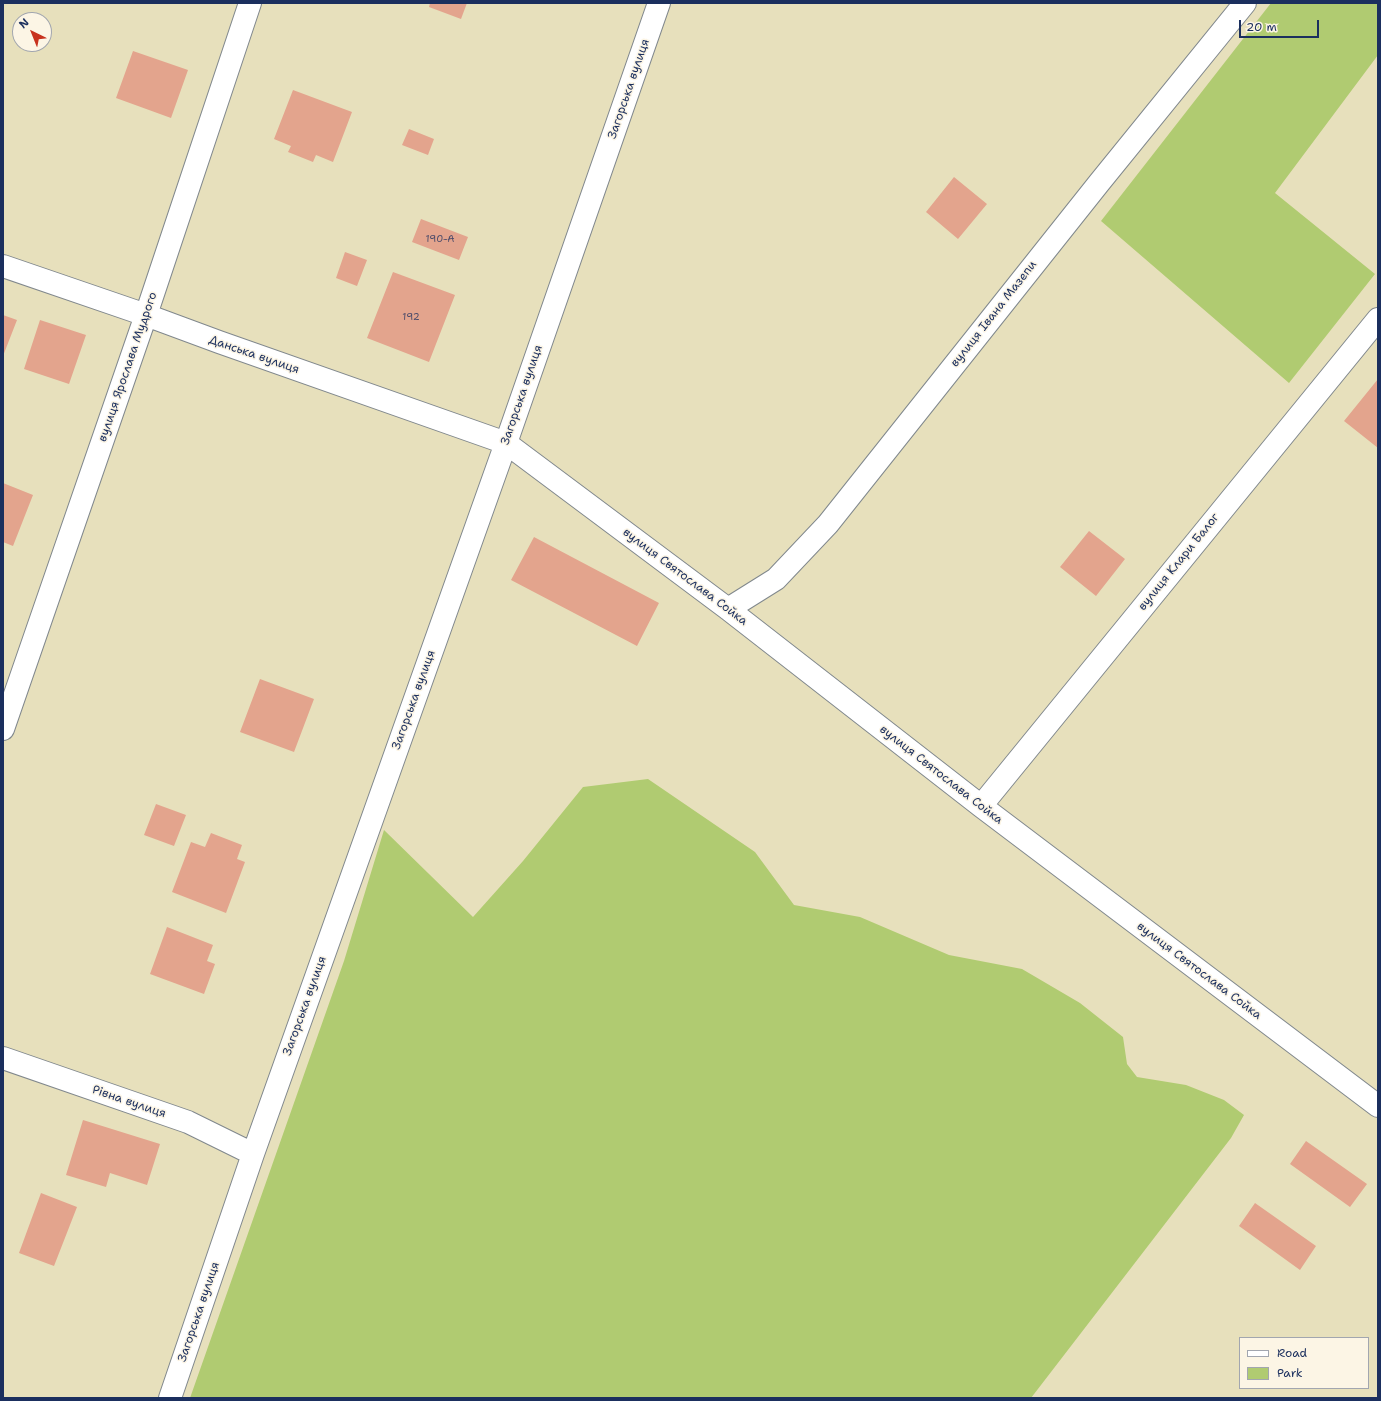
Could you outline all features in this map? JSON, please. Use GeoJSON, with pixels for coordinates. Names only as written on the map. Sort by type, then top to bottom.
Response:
{"type":"FeatureCollection","features":[{"type":"Feature","properties":{"kind":"street","name":"вулиця Ярослава Мудрого"},"geometry":{"type":"LineString","coordinates":[[3,729],[146,315],[250,3]]}},
{"type":"Feature","properties":{"kind":"street","name":"Загорська вулиця"},"geometry":{"type":"LineString","coordinates":[[170,1398],[253,1154],[506,443],[659,3]]}},
{"type":"Feature","properties":{"kind":"street","name":"вулиця Івана Мазепи"},"geometry":{"type":"LineString","coordinates":[[728,609],[776,579],[828,524],[1094,189],[1245,3]]}},
{"type":"Feature","properties":{"kind":"street","name":"Данська вулиця"},"geometry":{"type":"LineString","coordinates":[[3,266],[146,315],[506,443]]}},
{"type":"Feature","properties":{"kind":"street","name":"вулиця Клари Балог"},"geometry":{"type":"LineString","coordinates":[[981,806],[1378,319]]}},
{"type":"Feature","properties":{"kind":"street","name":"вулиця Святослава Сойка"},"geometry":{"type":"LineString","coordinates":[[506,443],[728,609],[981,806],[1378,1106]]}},
{"type":"Feature","properties":{"kind":"street","name":"Рівна вулиця"},"geometry":{"type":"LineString","coordinates":[[3,1058],[188,1122],[253,1154]]}},
{"type":"Feature","properties":{"kind":"green space"},"geometry":{"type":"Polygon","coordinates":[[[1271,3],[1378,3],[1378,55],[1275,193],[1375,274],[1289,383],[1101,221],[1271,3]]]}},
{"type":"Feature","properties":{"kind":"green space"},"geometry":{"type":"Polygon","coordinates":[[[648,779],[755,852],[794,905],[860,917],[949,955],[1022,969],[1080,1003],[1123,1037],[1127,1064],[1137,1077],[1186,1085],[1224,1100],[1244,1115],[1231,1138],[1031,1398],[190,1398],[344,961],[384,830],[473,917],[523,861],[583,787],[648,779]]]}},
{"type":"Feature","properties":{"kind":"building"},"geometry":{"type":"Polygon","coordinates":[[[430,3],[467,3],[461,19],[429,7],[430,3]]]}},
{"type":"Feature","properties":{"kind":"building"},"geometry":{"type":"Polygon","coordinates":[[[133,51],[188,70],[171,118],[116,98],[133,51]]]}},
{"type":"Feature","properties":{"kind":"building"},"geometry":{"type":"Polygon","coordinates":[[[293,90],[352,112],[333,162],[316,155],[313,162],[288,152],[291,146],[274,139],[293,90]]]}},
{"type":"Feature","properties":{"kind":"building"},"geometry":{"type":"Polygon","coordinates":[[[409,129],[434,139],[428,155],[402,145],[409,129]]]}},
{"type":"Feature","properties":{"kind":"building"},"geometry":{"type":"Polygon","coordinates":[[[954,177],[987,204],[958,239],[926,212],[954,177]]]}},
{"type":"Feature","properties":{"kind":"building"},"geometry":{"type":"Polygon","coordinates":[[[421,219],[468,237],[459,260],[412,242],[421,219]]]}},
{"type":"Feature","properties":{"kind":"building"},"geometry":{"type":"Polygon","coordinates":[[[345,252],[367,260],[357,286],[336,278],[345,252]]]}},
{"type":"Feature","properties":{"kind":"building"},"geometry":{"type":"Polygon","coordinates":[[[393,272],[455,295],[429,362],[367,338],[393,272]]]}},
{"type":"Feature","properties":{"kind":"building"},"geometry":{"type":"Polygon","coordinates":[[[3,315],[17,320],[3,356],[3,315]]]}},
{"type":"Feature","properties":{"kind":"building"},"geometry":{"type":"Polygon","coordinates":[[[40,320],[86,335],[69,384],[24,369],[40,320]]]}},
{"type":"Feature","properties":{"kind":"building"},"geometry":{"type":"Polygon","coordinates":[[[1378,379],[1378,448],[1344,421],[1378,379]]]}},
{"type":"Feature","properties":{"kind":"building"},"geometry":{"type":"Polygon","coordinates":[[[3,483],[33,495],[13,546],[3,542],[3,483]]]}},
{"type":"Feature","properties":{"kind":"building"},"geometry":{"type":"Polygon","coordinates":[[[1089,531],[1125,559],[1096,596],[1060,567],[1089,531]]]}},
{"type":"Feature","properties":{"kind":"building"},"geometry":{"type":"Polygon","coordinates":[[[534,537],[659,603],[637,646],[511,580],[534,537]]]}},
{"type":"Feature","properties":{"kind":"building"},"geometry":{"type":"Polygon","coordinates":[[[260,679],[314,699],[294,752],[240,732],[260,679]]]}},
{"type":"Feature","properties":{"kind":"building"},"geometry":{"type":"Polygon","coordinates":[[[156,804],[186,815],[174,846],[144,835],[156,804]]]}},
{"type":"Feature","properties":{"kind":"building"},"geometry":{"type":"Polygon","coordinates":[[[211,833],[242,845],[237,859],[245,862],[226,913],[172,892],[191,842],[205,847],[211,833]]]}},
{"type":"Feature","properties":{"kind":"building"},"geometry":{"type":"Polygon","coordinates":[[[167,927],[213,945],[207,961],[215,964],[204,994],[150,974],[167,927]]]}},
{"type":"Feature","properties":{"kind":"building"},"geometry":{"type":"Polygon","coordinates":[[[83,1120],[160,1144],[147,1185],[110,1173],[106,1187],[66,1175],[83,1120]]]}},
{"type":"Feature","properties":{"kind":"building"},"geometry":{"type":"Polygon","coordinates":[[[1306,1141],[1367,1184],[1350,1207],[1290,1164],[1306,1141]]]}},
{"type":"Feature","properties":{"kind":"building"},"geometry":{"type":"Polygon","coordinates":[[[41,1193],[77,1207],[54,1266],[19,1253],[41,1193]]]}},
{"type":"Feature","properties":{"kind":"building"},"geometry":{"type":"Polygon","coordinates":[[[1255,1203],[1316,1246],[1300,1270],[1239,1226],[1255,1203]]]}}]}
